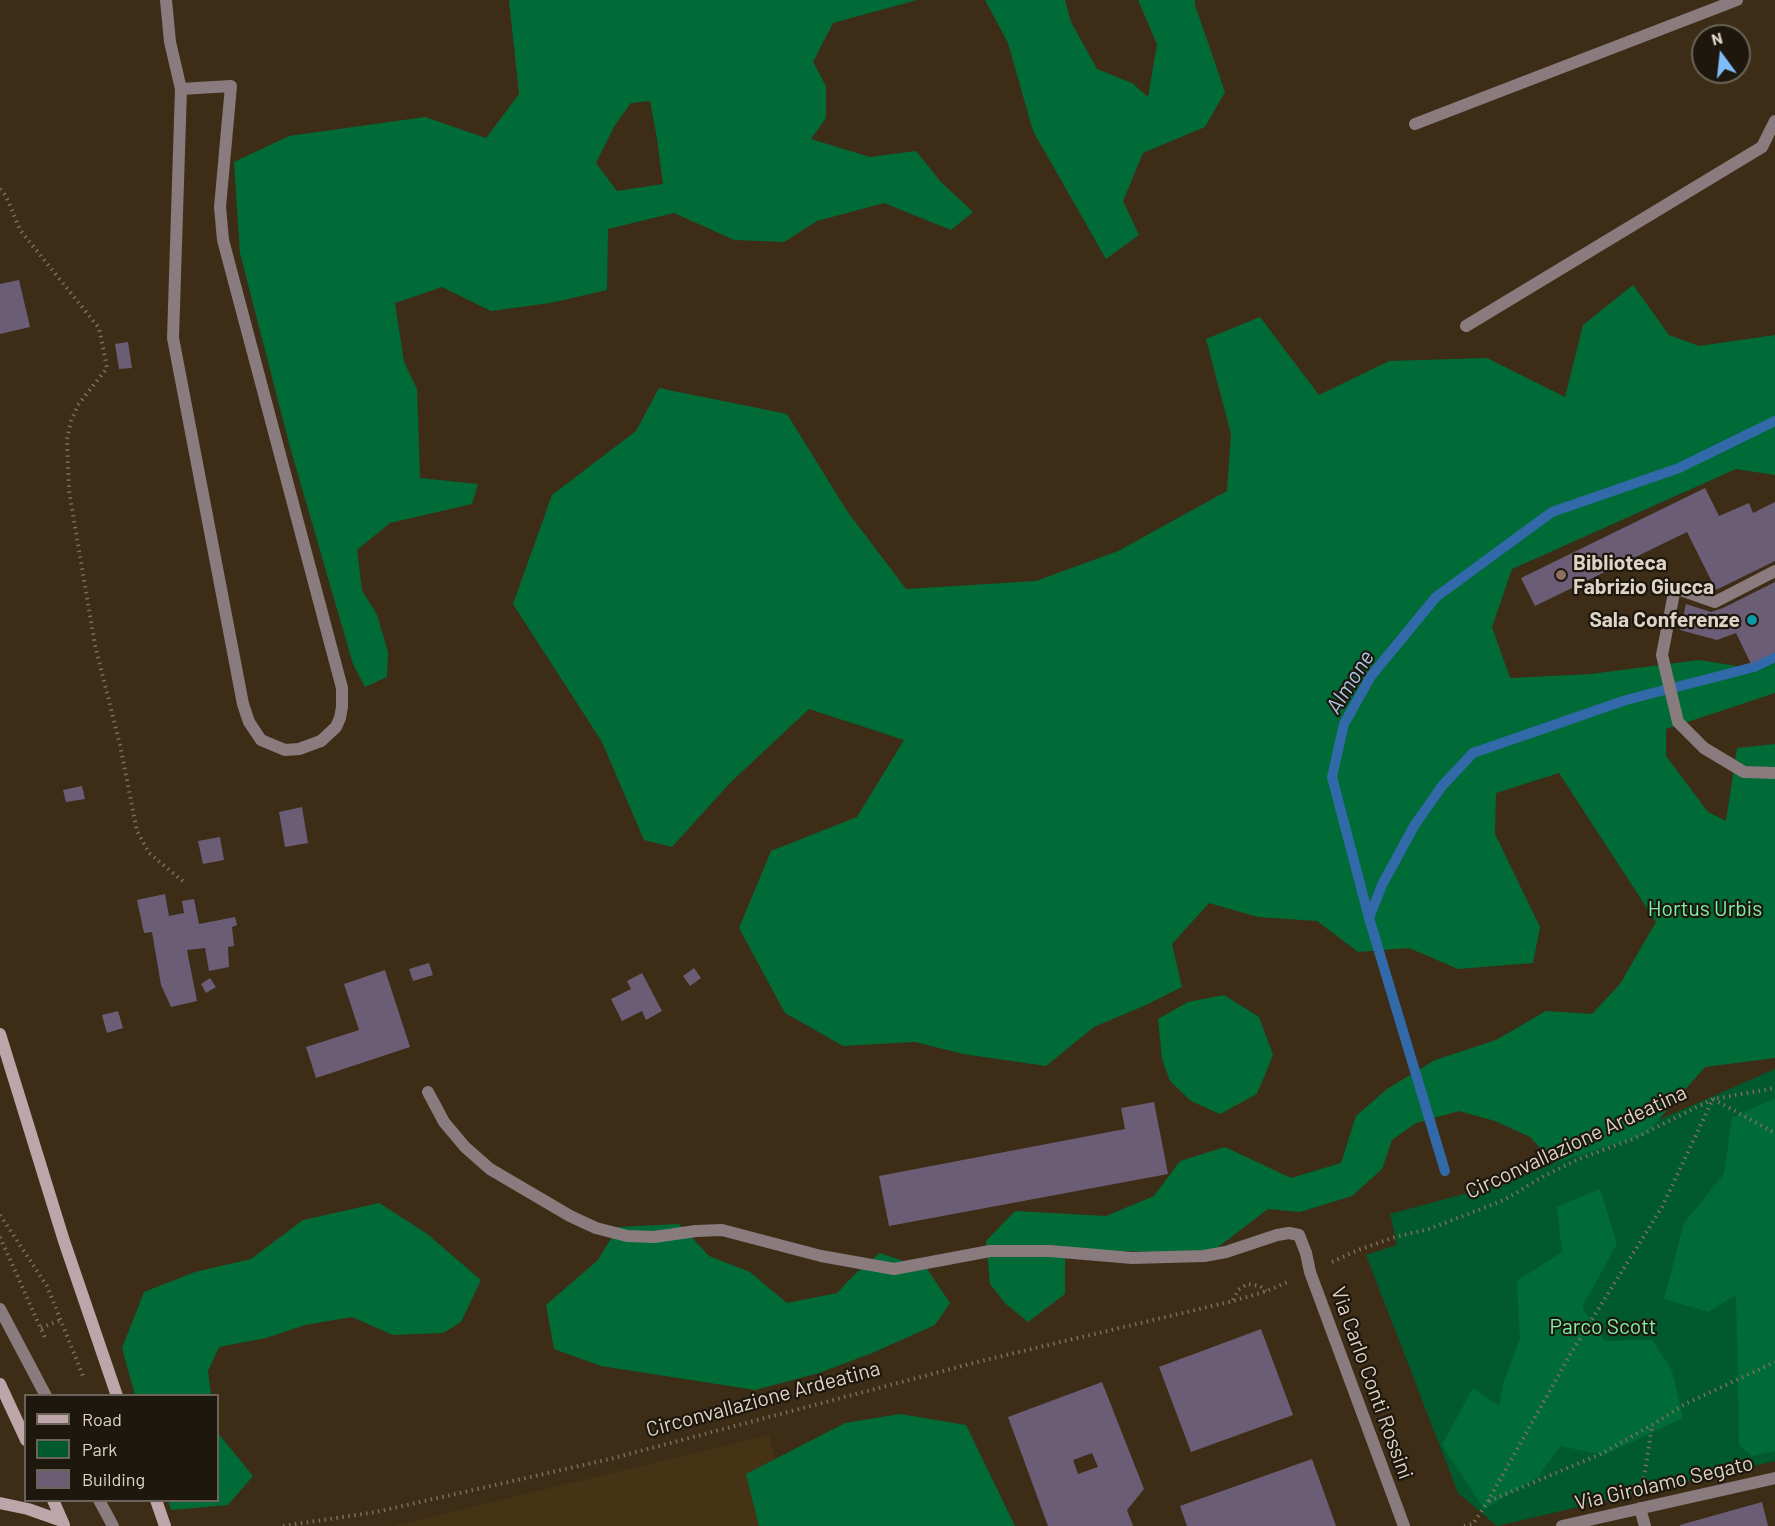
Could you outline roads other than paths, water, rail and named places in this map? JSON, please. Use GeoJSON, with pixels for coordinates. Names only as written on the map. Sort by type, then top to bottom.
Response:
{"type":"FeatureCollection","features":[{"type":"Feature","properties":{"kind":"main road"},"geometry":{"type":"LineString","coordinates":[[0,1034],[75,1275],[117,1394]]}},
{"type":"Feature","properties":{"kind":"main road"},"geometry":{"type":"LineString","coordinates":[[0,1384],[24,1436]]}},
{"type":"Feature","properties":{"kind":"main road"},"geometry":{"type":"LineString","coordinates":[[54,1502],[63,1523]]}},
{"type":"Feature","properties":{"kind":"main road"},"geometry":{"type":"LineString","coordinates":[[157,1502],[165,1526]]}},
{"type":"Feature","properties":{"kind":"main road"},"geometry":{"type":"LineString","coordinates":[[0,1503],[28,1509],[63,1523]]}},
{"type":"Feature","properties":{"kind":"street"},"geometry":{"type":"LineString","coordinates":[[166,0],[170,42],[181,88],[173,338],[243,704],[249,722],[261,740],[285,750],[299,749],[321,741],[336,727],[342,707],[342,688],[223,240],[220,207],[231,86],[181,88]]}},
{"type":"Feature","properties":{"kind":"street"},"geometry":{"type":"LineString","coordinates":[[1415,124],[1737,0]]}},
{"type":"Feature","properties":{"kind":"street"},"geometry":{"type":"LineString","coordinates":[[1466,326],[1762,147],[1775,122]]}},
{"type":"Feature","properties":{"kind":"street"},"geometry":{"type":"LineString","coordinates":[[1775,571],[1715,602],[1675,588],[1662,655],[1678,722],[1704,748],[1744,772],[1775,773]]}},
{"type":"Feature","properties":{"kind":"street","name":"Via Carlo Conti Rossini"},"geometry":{"type":"LineString","coordinates":[[429,1092],[444,1122],[465,1147],[490,1169],[570,1216],[596,1228],[627,1236],[654,1237],[722,1230],[821,1256],[894,1269],[990,1251],[1059,1251],[1132,1258],[1204,1256],[1226,1252],[1277,1234],[1299,1234],[1404,1526]]}},
{"type":"Feature","properties":{"kind":"street"},"geometry":{"type":"LineString","coordinates":[[0,1309],[44,1394]]}},
{"type":"Feature","properties":{"kind":"street","name":"Via Girolamo Segato"},"geometry":{"type":"LineString","coordinates":[[1563,1526],[1775,1478]]}},
{"type":"Feature","properties":{"kind":"street"},"geometry":{"type":"LineString","coordinates":[[100,1502],[113,1526]]}},
{"type":"Feature","properties":{"kind":"street"},"geometry":{"type":"LineString","coordinates":[[1640,1508],[1645,1526]]}},
{"type":"Feature","properties":{"kind":"waterway","name":"Almone"},"geometry":{"type":"LineString","coordinates":[[1445,1171],[1369,918],[1332,777],[1344,724],[1371,676],[1436,597],[1552,512],[1679,468],[1775,421]]}},
{"type":"Feature","properties":{"kind":"waterway"},"geometry":{"type":"LineString","coordinates":[[1369,918],[1382,885],[1414,826],[1442,786],[1473,753],[1626,700],[1754,667],[1775,657]]}},
{"type":"Feature","properties":{"kind":"place","name":"Biblioteca Fabrizio Giucca"},"geometry":{"type":"Point","coordinates":[1561,575]}},
{"type":"Feature","properties":{"kind":"place","name":"Sala Conferenze"},"geometry":{"type":"Point","coordinates":[1752,620]}},
{"type":"Feature","properties":{"kind":"park label","name":"Hortus Urbis"},"geometry":{"type":"Point","coordinates":[1705,909]}},
{"type":"Feature","properties":{"kind":"park label","name":"Parco Scott"},"geometry":{"type":"Point","coordinates":[1603,1327]}}]}
